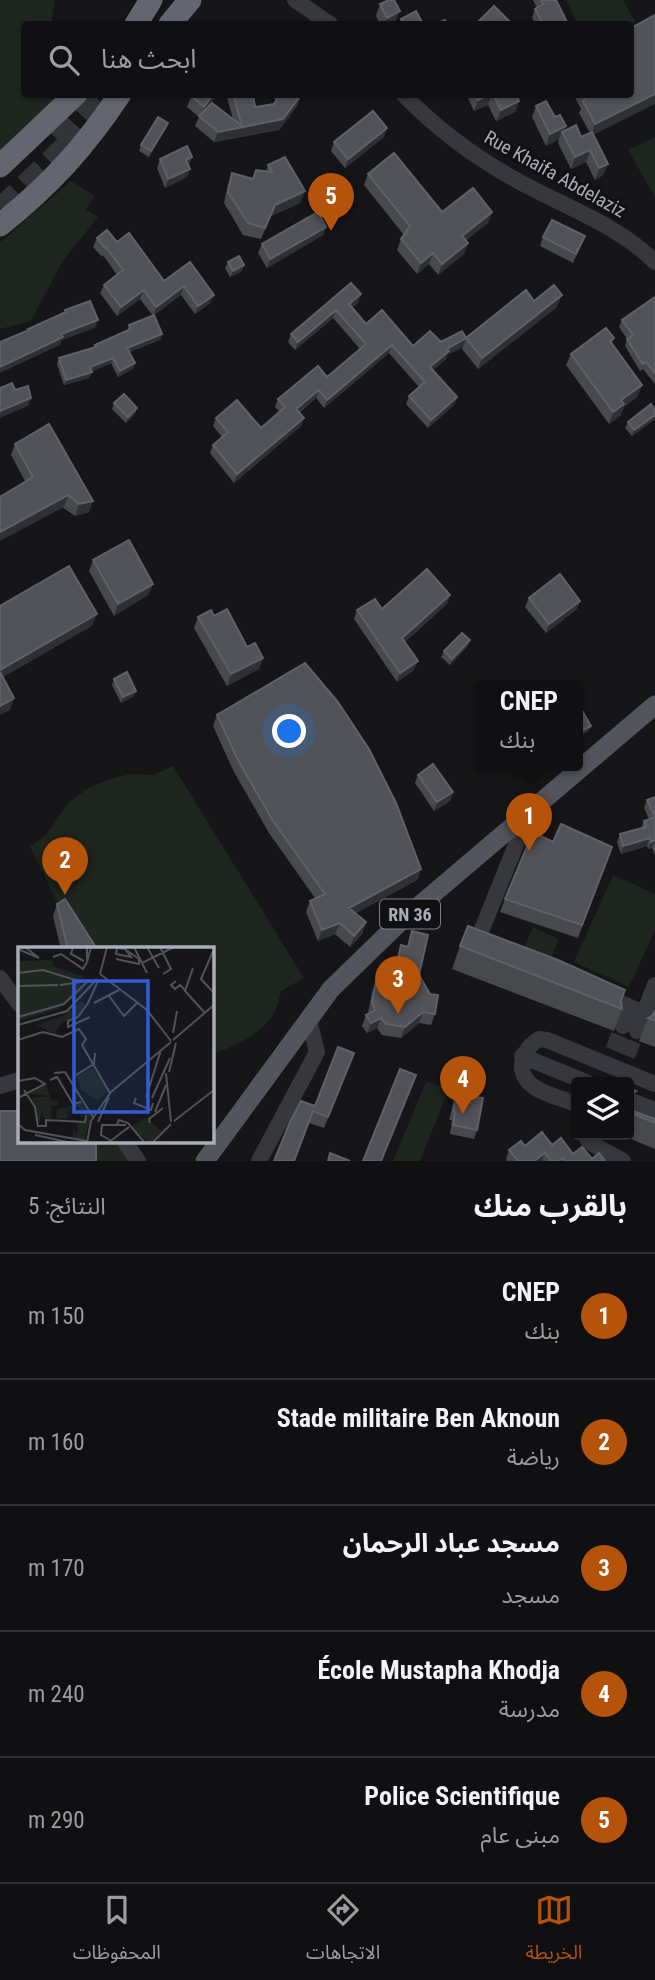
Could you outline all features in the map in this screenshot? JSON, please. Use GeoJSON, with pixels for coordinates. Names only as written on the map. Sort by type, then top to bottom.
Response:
{"type":"FeatureCollection","features":[{"type":"Feature","properties":{"kind":"highway"},"geometry":{"type":"LineString","coordinates":[[138,21],[151,0]]}},
{"type":"Feature","properties":{"kind":"highway"},"geometry":{"type":"LineString","coordinates":[[172,21],[190,0]]}},
{"type":"Feature","properties":{"kind":"highway"},"geometry":{"type":"LineString","coordinates":[[0,166],[72,98]]}},
{"type":"Feature","properties":{"kind":"highway"},"geometry":{"type":"LineString","coordinates":[[0,225],[67,165],[117,98]]}},
{"type":"Feature","properties":{"kind":"main road","name":"RN 36"},"geometry":{"type":"LineString","coordinates":[[583,766],[655,705]]}},
{"type":"Feature","properties":{"kind":"main road","name":"RN 36"},"geometry":{"type":"LineString","coordinates":[[214,1161],[311,1028],[339,994],[382,950],[655,719]]}},
{"type":"Feature","properties":{"kind":"main road","name":"RN 36"},"geometry":{"type":"LineString","coordinates":[[205,1161],[331,989],[400,922],[577,771]]}},
{"type":"Feature","properties":{"kind":"street"},"geometry":{"type":"LineString","coordinates":[[286,0],[324,21]]}},
{"type":"Feature","properties":{"kind":"street"},"geometry":{"type":"LineString","coordinates":[[295,0],[325,21]]}},
{"type":"Feature","properties":{"kind":"street","name":"Rue Khaifa Abdelaziz"},"geometry":{"type":"LineString","coordinates":[[407,98],[432,122],[495,167],[628,239],[655,262]]}},
{"type":"Feature","properties":{"kind":"street"},"geometry":{"type":"LineString","coordinates":[[477,944],[522,830]]}},
{"type":"Feature","properties":{"kind":"street"},"geometry":{"type":"LineString","coordinates":[[0,978],[18,1003]]}},
{"type":"Feature","properties":{"kind":"street"},"geometry":{"type":"LineString","coordinates":[[630,1029],[643,1013],[655,985]]}},
{"type":"Feature","properties":{"kind":"street"},"geometry":{"type":"LineString","coordinates":[[594,992],[643,1013]]}},
{"type":"Feature","properties":{"kind":"street"},"geometry":{"type":"LineString","coordinates":[[259,1161],[317,1052],[311,1028]]}},
{"type":"Feature","properties":{"kind":"street"},"geometry":{"type":"LineString","coordinates":[[571,1102],[532,1087],[524,1080],[523,1056],[532,1043],[539,1039],[618,1061],[655,1084]]}},
{"type":"Feature","properties":{"kind":"street"},"geometry":{"type":"LineString","coordinates":[[523,1056],[574,1077]]}},
{"type":"Feature","properties":{"kind":"street"},"geometry":{"type":"LineString","coordinates":[[0,1086],[18,1080]]}},
{"type":"Feature","properties":{"kind":"street"},"geometry":{"type":"LineString","coordinates":[[634,1102],[655,1110]]}},
{"type":"Feature","properties":{"kind":"street"},"geometry":{"type":"LineString","coordinates":[[588,1140],[623,1161]]}},
{"type":"Feature","properties":{"kind":"street"},"geometry":{"type":"LineString","coordinates":[[126,1143],[138,1161]]}},
{"type":"Feature","properties":{"kind":"shaded area"},"geometry":{"type":"Polygon","coordinates":[[[0,0],[55,0],[52,21],[21,21],[21,98],[67,98],[0,159],[0,0]]]}},
{"type":"Feature","properties":{"kind":"shaded area"},"geometry":{"type":"Polygon","coordinates":[[[566,0],[623,0],[635,22],[634,21],[576,21],[566,0]]]}},
{"type":"Feature","properties":{"kind":"shaded area"},"geometry":{"type":"Polygon","coordinates":[[[655,137],[655,197],[628,150],[655,137]]]}},
{"type":"Feature","properties":{"kind":"shaded area"},"geometry":{"type":"Polygon","coordinates":[[[71,181],[95,196],[86,209],[98,217],[62,262],[31,321],[0,329],[0,242],[71,181]]]}},
{"type":"Feature","properties":{"kind":"shaded area"},"geometry":{"type":"Polygon","coordinates":[[[173,766],[304,978],[281,991],[274,1014],[253,1035],[214,1053],[214,947],[61,947],[53,916],[61,910],[30,847],[47,834],[67,804],[88,788],[131,774],[153,775],[173,766]]]}},
{"type":"Feature","properties":{"kind":"shaded area"},"geometry":{"type":"Polygon","coordinates":[[[613,875],[655,894],[655,930],[629,987],[574,962],[613,875]]]}},
{"type":"Feature","properties":{"kind":"shaded area"},"geometry":{"type":"Polygon","coordinates":[[[533,927],[559,939],[543,976],[517,964],[533,927]]]}},
{"type":"Feature","properties":{"kind":"shaded area"},"geometry":{"type":"Polygon","coordinates":[[[426,1081],[449,1089],[420,1161],[393,1161],[426,1081]]]}},
{"type":"Feature","properties":{"kind":"shaded area"},"geometry":{"type":"Polygon","coordinates":[[[93,1143],[119,1143],[130,1161],[93,1161],[93,1143]]]}},
{"type":"Feature","properties":{"kind":"building"},"geometry":{"type":"Polygon","coordinates":[[[394,0],[400,11],[387,18],[380,4],[394,0]]]}},
{"type":"Feature","properties":{"kind":"building"},"geometry":{"type":"Polygon","coordinates":[[[541,0],[556,0],[566,21],[541,21],[535,9],[543,4],[541,0]]]}},
{"type":"Feature","properties":{"kind":"building"},"geometry":{"type":"Polygon","coordinates":[[[494,6],[509,21],[479,21],[494,6]]]}},
{"type":"Feature","properties":{"kind":"building"},"geometry":{"type":"Polygon","coordinates":[[[416,11],[421,21],[402,21],[416,11]]]}},
{"type":"Feature","properties":{"kind":"building"},"geometry":{"type":"Polygon","coordinates":[[[655,15],[655,94],[595,124],[583,101],[585,98],[634,98],[634,26],[655,15]]]}},
{"type":"Feature","properties":{"kind":"building"},"geometry":{"type":"Polygon","coordinates":[[[193,98],[210,98],[204,107],[193,98]]]}},
{"type":"Feature","properties":{"kind":"building"},"geometry":{"type":"Polygon","coordinates":[[[234,98],[254,98],[255,107],[274,104],[278,98],[299,98],[283,119],[218,132],[199,116],[212,103],[242,126],[234,98]]]}},
{"type":"Feature","properties":{"kind":"building"},"geometry":{"type":"Polygon","coordinates":[[[495,98],[518,98],[519,101],[501,110],[495,98]]]}},
{"type":"Feature","properties":{"kind":"building"},"geometry":{"type":"Polygon","coordinates":[[[546,101],[555,117],[560,115],[566,126],[550,134],[536,106],[546,101]]]}},
{"type":"Feature","properties":{"kind":"building"},"geometry":{"type":"Polygon","coordinates":[[[373,111],[387,128],[348,159],[334,142],[373,111]]]}},
{"type":"Feature","properties":{"kind":"building"},"geometry":{"type":"Polygon","coordinates":[[[158,117],[168,123],[151,151],[141,145],[158,117]]]}},
{"type":"Feature","properties":{"kind":"building"},"geometry":{"type":"Polygon","coordinates":[[[576,125],[581,137],[592,132],[608,164],[599,168],[590,150],[575,157],[562,132],[576,125]]]}},
{"type":"Feature","properties":{"kind":"building"},"geometry":{"type":"Polygon","coordinates":[[[187,146],[192,157],[186,160],[190,169],[168,179],[160,159],[187,146]]]}},
{"type":"Feature","properties":{"kind":"building"},"geometry":{"type":"Polygon","coordinates":[[[394,153],[442,212],[473,188],[492,212],[462,236],[468,243],[442,264],[433,253],[421,263],[401,239],[410,226],[368,174],[394,153]]]}},
{"type":"Feature","properties":{"kind":"building"},"geometry":{"type":"Polygon","coordinates":[[[285,157],[305,191],[275,205],[265,228],[248,223],[228,192],[232,173],[253,179],[256,170],[272,172],[268,165],[285,157]]]}},
{"type":"Feature","properties":{"kind":"building"},"geometry":{"type":"Polygon","coordinates":[[[318,212],[326,227],[270,259],[262,244],[318,212]]]}},
{"type":"Feature","properties":{"kind":"building"},"geometry":{"type":"Polygon","coordinates":[[[552,220],[585,236],[576,254],[543,237],[552,220]]]}},
{"type":"Feature","properties":{"kind":"building"},"geometry":{"type":"Polygon","coordinates":[[[107,230],[117,242],[129,233],[164,281],[190,262],[214,295],[198,306],[184,286],[156,307],[144,290],[121,307],[104,285],[123,270],[97,238],[107,230]]]}},
{"type":"Feature","properties":{"kind":"building"},"geometry":{"type":"Polygon","coordinates":[[[239,256],[244,265],[233,271],[228,262],[239,256]]]}},
{"type":"Feature","properties":{"kind":"building"},"geometry":{"type":"Polygon","coordinates":[[[351,283],[361,294],[349,304],[366,324],[382,310],[413,346],[430,331],[441,342],[462,331],[466,338],[447,349],[449,351],[430,367],[457,397],[431,420],[409,396],[425,382],[392,345],[327,400],[319,390],[296,409],[304,418],[237,474],[213,445],[228,432],[216,418],[237,400],[261,428],[285,407],[278,399],[318,366],[327,377],[366,344],[336,310],[298,342],[291,334],[351,283]]]}},
{"type":"Feature","properties":{"kind":"building"},"geometry":{"type":"Polygon","coordinates":[[[554,285],[562,295],[482,358],[466,338],[526,290],[534,301],[554,285]]]}},
{"type":"Feature","properties":{"kind":"building"},"geometry":{"type":"Polygon","coordinates":[[[655,297],[655,373],[646,362],[643,364],[627,339],[633,335],[622,320],[655,297]]]}},
{"type":"Feature","properties":{"kind":"building"},"geometry":{"type":"Polygon","coordinates":[[[90,301],[98,320],[61,334],[63,337],[0,367],[0,342],[66,312],[65,310],[90,301]]]}},
{"type":"Feature","properties":{"kind":"building"},"geometry":{"type":"Polygon","coordinates":[[[154,315],[162,334],[127,348],[135,363],[120,371],[113,358],[90,367],[92,372],[66,380],[59,358],[96,347],[95,345],[131,329],[129,325],[154,315]]]}},
{"type":"Feature","properties":{"kind":"building"},"geometry":{"type":"Polygon","coordinates":[[[606,328],[614,338],[610,341],[642,385],[621,400],[624,404],[613,412],[571,354],[606,328]]]}},
{"type":"Feature","properties":{"kind":"building"},"geometry":{"type":"Polygon","coordinates":[[[12,383],[15,390],[28,386],[31,398],[0,411],[0,388],[12,383]]]}},
{"type":"Feature","properties":{"kind":"building"},"geometry":{"type":"Polygon","coordinates":[[[124,394],[137,408],[128,417],[114,403],[124,394]]]}},
{"type":"Feature","properties":{"kind":"building"},"geometry":{"type":"Polygon","coordinates":[[[651,404],[655,415],[634,430],[628,422],[651,404]]]}},
{"type":"Feature","properties":{"kind":"building"},"geometry":{"type":"Polygon","coordinates":[[[49,424],[93,501],[79,504],[68,495],[0,532],[0,497],[33,477],[15,444],[49,424]]]}},
{"type":"Feature","properties":{"kind":"building"},"geometry":{"type":"Polygon","coordinates":[[[129,540],[153,584],[118,604],[93,560],[129,540]]]}},
{"type":"Feature","properties":{"kind":"building"},"geometry":{"type":"Polygon","coordinates":[[[69,566],[97,614],[0,670],[0,606],[69,566]]]}},
{"type":"Feature","properties":{"kind":"building"},"geometry":{"type":"Polygon","coordinates":[[[427,569],[450,595],[402,638],[418,661],[400,673],[357,610],[375,599],[382,609],[427,569]]]}},
{"type":"Feature","properties":{"kind":"building"},"geometry":{"type":"Polygon","coordinates":[[[560,574],[580,601],[549,624],[529,598],[560,574]]]}},
{"type":"Feature","properties":{"kind":"building"},"geometry":{"type":"Polygon","coordinates":[[[227,609],[247,647],[255,643],[263,658],[231,674],[198,617],[211,610],[214,616],[227,609]]]}},
{"type":"Feature","properties":{"kind":"building"},"geometry":{"type":"Polygon","coordinates":[[[462,633],[470,640],[452,659],[444,651],[462,633]]]}},
{"type":"Feature","properties":{"kind":"building"},"geometry":{"type":"Polygon","coordinates":[[[305,663],[338,702],[369,749],[396,803],[421,869],[349,908],[366,922],[354,936],[340,923],[322,930],[310,901],[325,894],[273,821],[238,760],[217,715],[305,663]]]}},
{"type":"Feature","properties":{"kind":"building"},"geometry":{"type":"Polygon","coordinates":[[[0,672],[14,698],[0,706],[0,672]]]}},
{"type":"Feature","properties":{"kind":"building"},"geometry":{"type":"Polygon","coordinates":[[[127,672],[136,691],[123,697],[114,679],[127,672]]]}},
{"type":"Feature","properties":{"kind":"building"},"geometry":{"type":"Polygon","coordinates":[[[583,712],[591,726],[583,730],[583,712]]]}},
{"type":"Feature","properties":{"kind":"building"},"geometry":{"type":"Polygon","coordinates":[[[433,764],[453,792],[437,802],[418,775],[433,764]]]}},
{"type":"Feature","properties":{"kind":"building"},"geometry":{"type":"Polygon","coordinates":[[[655,797],[655,817],[647,800],[655,797]]]}},
{"type":"Feature","properties":{"kind":"building"},"geometry":{"type":"Polygon","coordinates":[[[655,817],[655,840],[651,842],[650,838],[623,846],[620,834],[646,827],[644,821],[655,817]]]}},
{"type":"Feature","properties":{"kind":"building"},"geometry":{"type":"Polygon","coordinates":[[[561,824],[612,847],[582,925],[505,899],[533,832],[553,842],[561,824]]]}},
{"type":"Feature","properties":{"kind":"building"},"geometry":{"type":"Polygon","coordinates":[[[65,899],[96,947],[68,947],[57,904],[65,899]]]}},
{"type":"Feature","properties":{"kind":"building"},"geometry":{"type":"Polygon","coordinates":[[[468,926],[558,960],[625,990],[621,1000],[622,1009],[460,946],[468,926]]]}},
{"type":"Feature","properties":{"kind":"building"},"geometry":{"type":"Polygon","coordinates":[[[412,931],[428,935],[419,975],[430,994],[438,995],[435,1014],[423,1012],[405,1027],[386,1024],[381,1018],[371,1023],[366,1015],[375,1010],[372,1002],[376,981],[396,967],[401,945],[408,947],[412,931]]]}},
{"type":"Feature","properties":{"kind":"building"},"geometry":{"type":"Polygon","coordinates":[[[338,1047],[354,1053],[328,1117],[313,1111],[294,1161],[274,1161],[301,1101],[315,1106],[338,1047]]]}},
{"type":"Feature","properties":{"kind":"building"},"geometry":{"type":"Polygon","coordinates":[[[400,1069],[416,1075],[381,1161],[363,1161],[400,1069]]]}},
{"type":"Feature","properties":{"kind":"building"},"geometry":{"type":"Polygon","coordinates":[[[465,1095],[483,1098],[477,1130],[453,1125],[455,1099],[464,1101],[465,1095]]]}},
{"type":"Feature","properties":{"kind":"building"},"geometry":{"type":"Polygon","coordinates":[[[0,1111],[18,1111],[18,1143],[96,1143],[96,1161],[0,1161],[0,1111]]]}},
{"type":"Feature","properties":{"kind":"building"},"geometry":{"type":"Polygon","coordinates":[[[634,1111],[655,1119],[655,1123],[634,1114],[634,1111]]]}},
{"type":"Feature","properties":{"kind":"building"},"geometry":{"type":"Polygon","coordinates":[[[542,1132],[552,1145],[561,1138],[573,1154],[582,1147],[592,1159],[599,1153],[605,1161],[566,1161],[563,1158],[551,1161],[545,1153],[534,1161],[518,1161],[509,1150],[521,1141],[525,1146],[542,1132]]]}},
{"type":"Feature","properties":{"kind":"building"},"geometry":{"type":"Polygon","coordinates":[[[330,1153],[350,1161],[328,1161],[330,1153]]]}},
{"type":"Feature","properties":{"kind":"tunnel"},"geometry":{"type":"LineString","coordinates":[[57,139],[93,98]]}},
{"type":"Feature","properties":{"kind":"tunnel"},"geometry":{"type":"LineString","coordinates":[[1,209],[79,134]]}},
{"type":"Feature","properties":{"kind":"tunnel"},"geometry":{"type":"LineString","coordinates":[[613,1050],[623,1026]]}},
{"type":"Feature","properties":{"kind":"tunnel"},"geometry":{"type":"LineString","coordinates":[[627,1056],[637,1031]]}},
{"type":"Feature","properties":{"kind":"place","name":"Police Scientifique"},"geometry":{"type":"Point","coordinates":[331,231]}},
{"type":"Feature","properties":{"kind":"place","name":"CNEP"},"geometry":{"type":"Point","coordinates":[529,851]}},
{"type":"Feature","properties":{"kind":"place","name":"Stade militaire Ben Aknoun"},"geometry":{"type":"Point","coordinates":[65,895]}},
{"type":"Feature","properties":{"kind":"place","name":"مسجد عباد الرحمان"},"geometry":{"type":"Point","coordinates":[398,1014]}},
{"type":"Feature","properties":{"kind":"place","name":"École Mustapha Khodja"},"geometry":{"type":"Point","coordinates":[463,1114]}}]}
